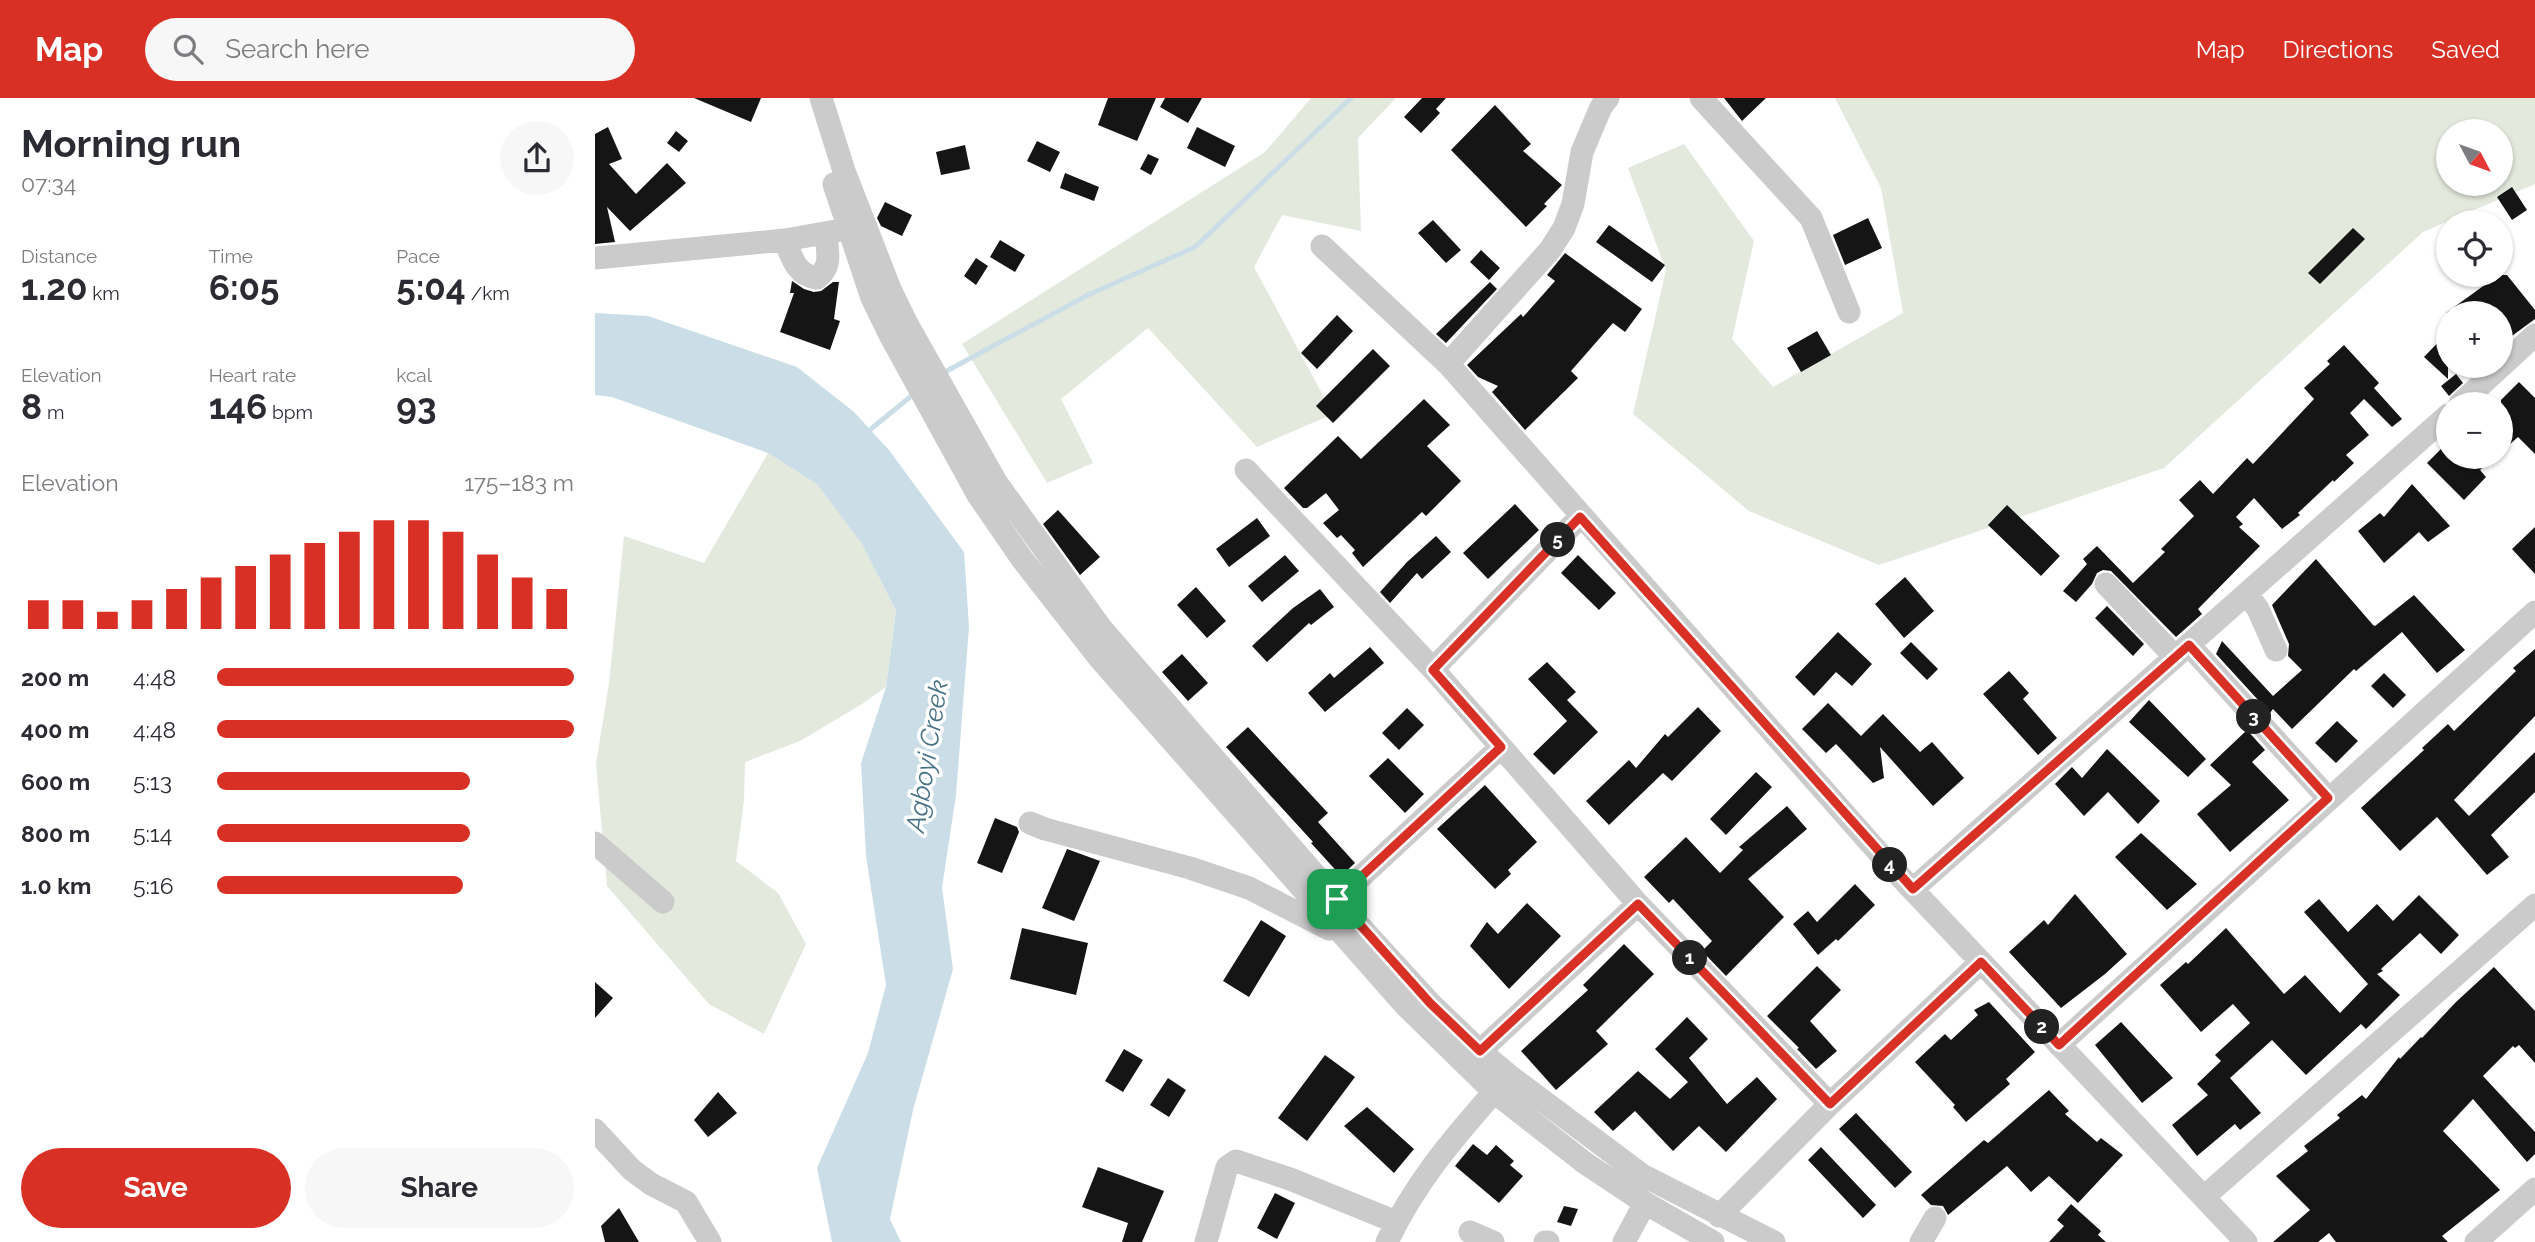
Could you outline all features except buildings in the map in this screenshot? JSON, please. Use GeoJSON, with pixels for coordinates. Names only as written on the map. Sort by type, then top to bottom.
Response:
{"type":"FeatureCollection","features":[{"type":"Feature","properties":{"kind":"street"},"geometry":{"type":"LineString","coordinates":[[806,98],[846,228],[881,294],[907,324],[989,471],[1030,552],[1100,659],[1432,1033],[1494,1092],[1585,1163],[1645,1203],[1710,1241]]}},
{"type":"Feature","properties":{"kind":"street"},"geometry":{"type":"LineString","coordinates":[[785,240],[799,270],[817,278],[829,265],[846,228],[821,98]]}},
{"type":"Feature","properties":{"kind":"street"},"geometry":{"type":"LineString","coordinates":[[1448,364],[1549,250],[1564,228],[1573,204],[1582,152],[1601,107],[1608,98]]}},
{"type":"Feature","properties":{"kind":"street"},"geometry":{"type":"LineString","coordinates":[[1701,98],[1811,218],[1849,312]]}},
{"type":"Feature","properties":{"kind":"street"},"geometry":{"type":"LineString","coordinates":[[595,258],[785,240],[846,228]]}},
{"type":"Feature","properties":{"kind":"street"},"geometry":{"type":"LineString","coordinates":[[1322,246],[1448,364],[1580,517],[1913,889],[2246,1242]]}},
{"type":"Feature","properties":{"kind":"street"},"geometry":{"type":"LineString","coordinates":[[2473,392],[2535,335]]}},
{"type":"Feature","properties":{"kind":"street"},"geometry":{"type":"LineString","coordinates":[[1913,889],[2436,426]]}},
{"type":"Feature","properties":{"kind":"street"},"geometry":{"type":"LineString","coordinates":[[1246,470],[1433,670],[1638,904],[1830,1104]]}},
{"type":"Feature","properties":{"kind":"street"},"geometry":{"type":"LineString","coordinates":[[1433,670],[1580,517]]}},
{"type":"Feature","properties":{"kind":"street"},"geometry":{"type":"LineString","coordinates":[[1030,552],[1101,628],[1430,1003],[1480,1051],[1642,1175],[1774,1242]]}},
{"type":"Feature","properties":{"kind":"street"},"geometry":{"type":"LineString","coordinates":[[2106,584],[2182,651],[2328,798]]}},
{"type":"Feature","properties":{"kind":"street"},"geometry":{"type":"LineString","coordinates":[[2247,594],[2277,650]]}},
{"type":"Feature","properties":{"kind":"street"},"geometry":{"type":"LineString","coordinates":[[2059,1045],[2535,612]]}},
{"type":"Feature","properties":{"kind":"street"},"geometry":{"type":"LineString","coordinates":[[1337,899],[1501,747]]}},
{"type":"Feature","properties":{"kind":"street"},"geometry":{"type":"LineString","coordinates":[[1030,823],[1190,868],[1249,888],[1345,938]]}},
{"type":"Feature","properties":{"kind":"street"},"geometry":{"type":"LineString","coordinates":[[595,843],[663,902]]}},
{"type":"Feature","properties":{"kind":"street"},"geometry":{"type":"LineString","coordinates":[[1480,1051],[1638,904]]}},
{"type":"Feature","properties":{"kind":"street"},"geometry":{"type":"LineString","coordinates":[[2204,1198],[2535,905]]}},
{"type":"Feature","properties":{"kind":"street"},"geometry":{"type":"LineString","coordinates":[[1719,1216],[1830,1104],[1981,962]]}},
{"type":"Feature","properties":{"kind":"street"},"geometry":{"type":"LineString","coordinates":[[1206,1242],[1227,1167],[1236,1161],[1290,1179],[1391,1232],[1435,1160],[1494,1092]]}},
{"type":"Feature","properties":{"kind":"street"},"geometry":{"type":"LineString","coordinates":[[595,1130],[632,1170],[686,1202],[709,1242]]}},
{"type":"Feature","properties":{"kind":"street"},"geometry":{"type":"LineString","coordinates":[[2476,1242],[2535,1189]]}},
{"type":"Feature","properties":{"kind":"street"},"geometry":{"type":"LineString","coordinates":[[1624,1242],[1645,1203]]}},
{"type":"Feature","properties":{"kind":"street"},"geometry":{"type":"LineString","coordinates":[[1921,1242],[1935,1218]]}},
{"type":"Feature","properties":{"kind":"street"},"geometry":{"type":"LineString","coordinates":[[1470,1231],[1493,1242]]}},
{"type":"Feature","properties":{"kind":"shaded area"},"geometry":{"type":"Polygon","coordinates":[[[1311,98],[1396,98],[1358,138],[1361,231],[1282,215],[1254,267],[1333,414],[1257,447],[1148,328],[1061,399],[1093,463],[1047,483],[962,344],[1265,152],[1311,98]]]}},
{"type":"Feature","properties":{"kind":"shaded area"},"geometry":{"type":"Polygon","coordinates":[[[1835,98],[2535,98],[2535,184],[2513,193],[2513,119],[2436,119],[2436,196],[2507,196],[2474,210],[2436,210],[2436,226],[2423,232],[2164,468],[1879,565],[1749,511],[1633,414],[1666,270],[1628,168],[1684,144],[1754,241],[1732,339],[1773,387],[1903,313],[1881,188],[1835,98]]]}},
{"type":"Feature","properties":{"kind":"shaded area"},"geometry":{"type":"Polygon","coordinates":[[[768,453],[818,484],[862,544],[896,611],[886,687],[800,741],[745,762],[744,801],[736,861],[778,893],[806,944],[764,1034],[709,1004],[607,886],[596,764],[609,683],[624,536],[704,563],[768,453]]]}},
{"type":"Feature","properties":{"kind":"water","name":"Agboyi Creek"},"geometry":{"type":"Polygon","coordinates":[[[595,313],[648,316],[797,367],[854,412],[889,450],[964,552],[969,627],[956,795],[942,888],[953,969],[913,1110],[890,1219],[901,1242],[832,1242],[817,1168],[868,1053],[886,985],[866,856],[861,763],[886,687],[896,611],[862,544],[817,484],[768,453],[612,397],[595,395],[595,313]]]}},
{"type":"Feature","properties":{"kind":"waterway"},"geometry":{"type":"LineString","coordinates":[[943,373],[1088,295],[1195,247],[1351,98]]}},
{"type":"Feature","properties":{"kind":"waterway"},"geometry":{"type":"LineString","coordinates":[[866,433],[915,393]]}},
{"type":"Feature","properties":{"kind":"route"},"geometry":{"type":"LineString","coordinates":[[1580,517],[1913,889],[2189,645],[2328,798],[2059,1045],[1981,962],[1830,1104],[1638,904],[1480,1051],[1430,1003],[1337,899],[1501,747],[1433,670],[1580,517]]}}]}
